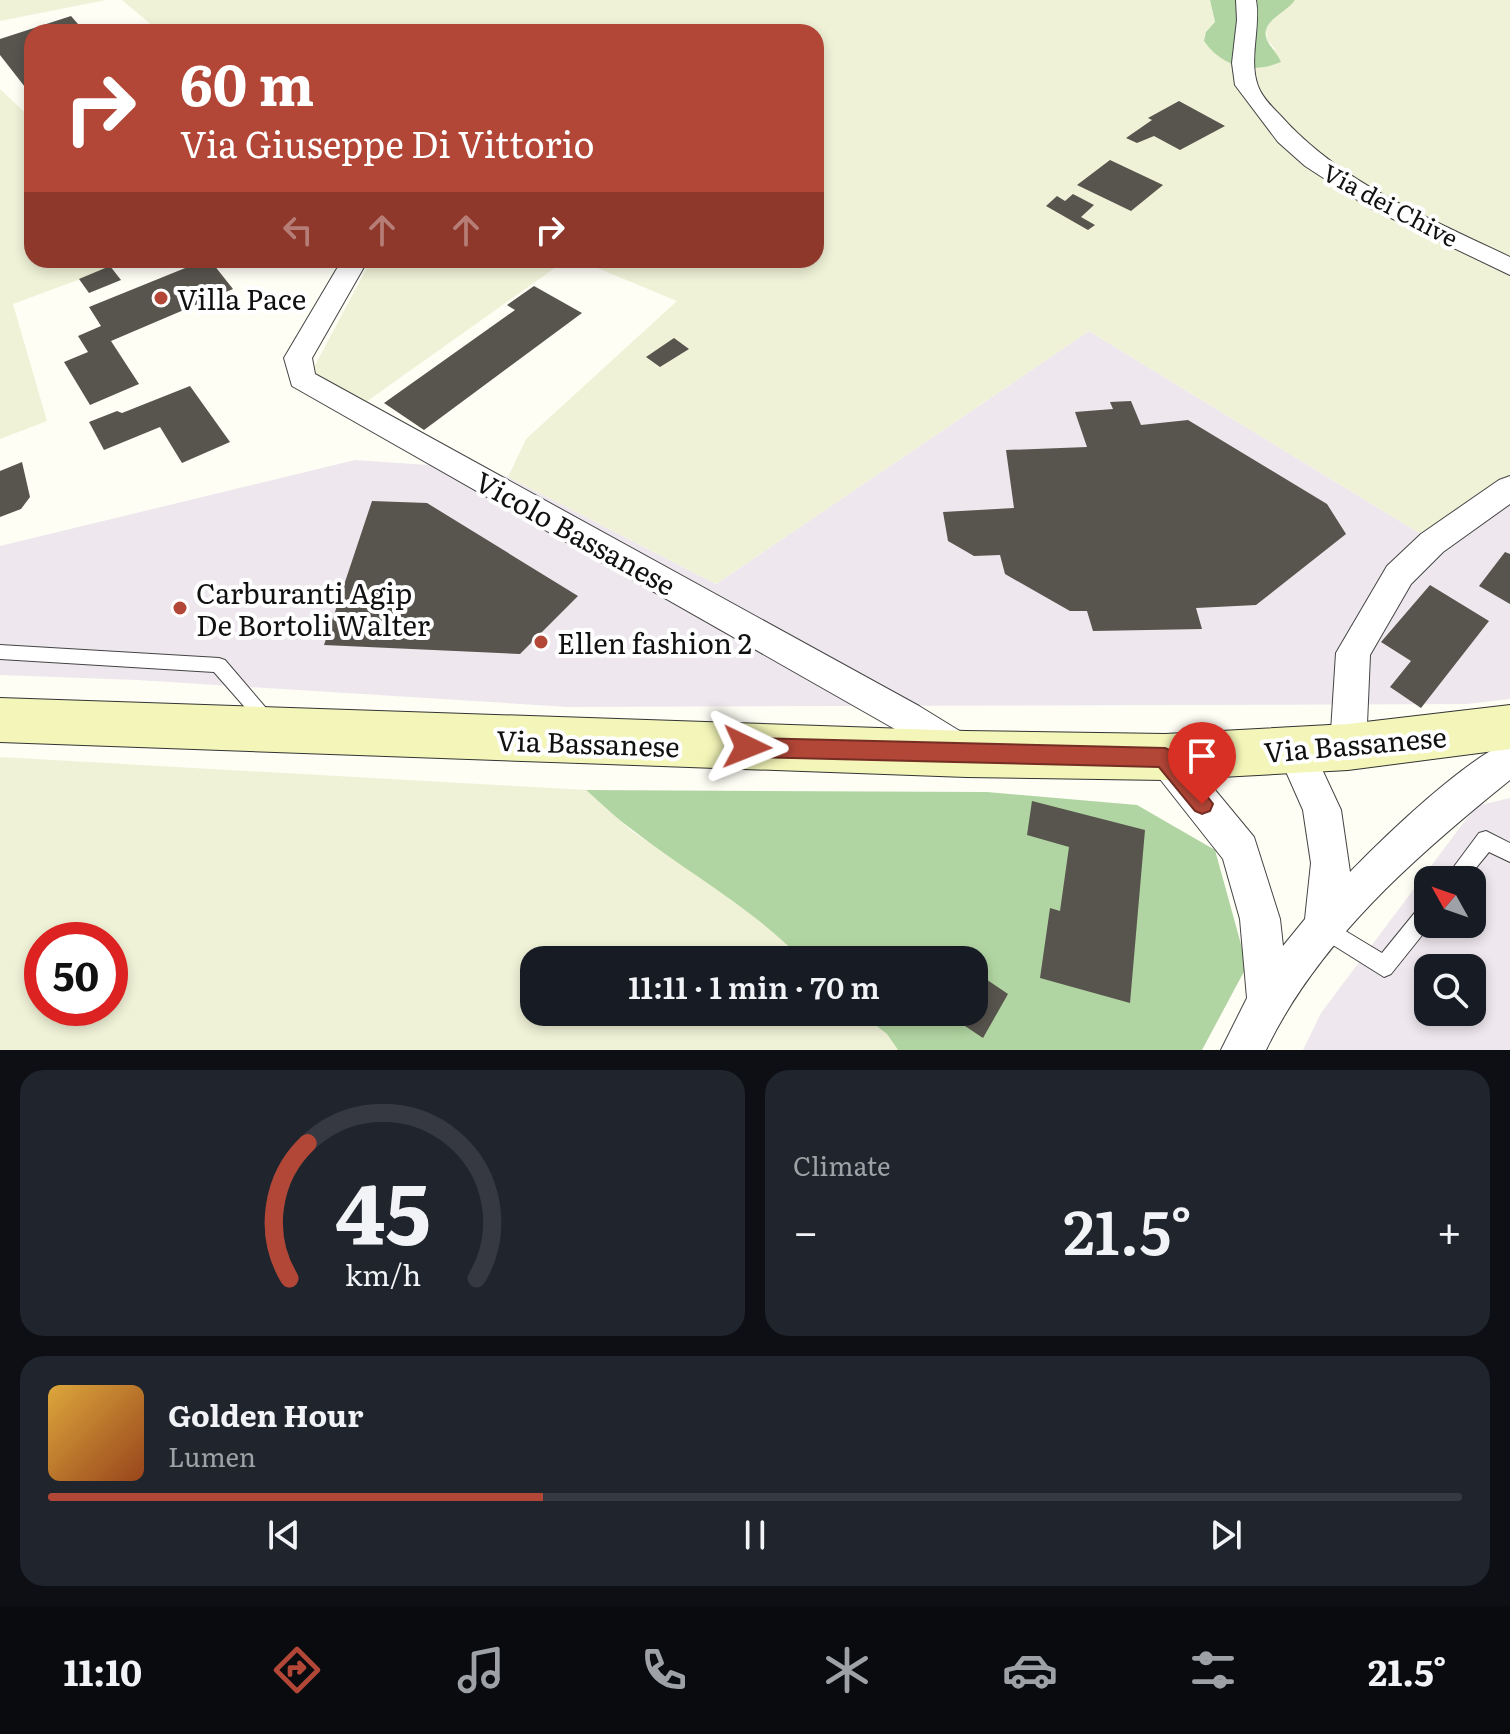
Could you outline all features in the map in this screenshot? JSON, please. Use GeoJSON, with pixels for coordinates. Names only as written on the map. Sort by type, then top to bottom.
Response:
{"type":"FeatureCollection","features":[{"type":"Feature","properties":{"kind":"main road","name":"Via Bassanese"},"geometry":{"type":"LineString","coordinates":[[0,720],[966,754],[1165,757],[1348,747],[1510,727]]}},
{"type":"Feature","properties":{"kind":"street","name":"Via dei Chive"},"geometry":{"type":"LineString","coordinates":[[1246,0],[1249,9],[1241,56],[1246,88],[1281,133],[1327,173],[1510,267]]}},
{"type":"Feature","properties":{"kind":"street","name":"Vicolo Bassanese"},"geometry":{"type":"LineString","coordinates":[[350,268],[298,358],[302,379],[906,717],[966,754]]}},
{"type":"Feature","properties":{"kind":"street"},"geometry":{"type":"LineString","coordinates":[[1348,747],[1353,653],[1399,575],[1432,543],[1510,488]]}},
{"type":"Feature","properties":{"kind":"street"},"geometry":{"type":"LineString","coordinates":[[1294,749],[1322,810],[1331,863],[1324,928]]}},
{"type":"Feature","properties":{"kind":"street"},"geometry":{"type":"LineString","coordinates":[[1165,757],[1240,850],[1260,919],[1268,1001]]}},
{"type":"Feature","properties":{"kind":"street"},"geometry":{"type":"LineString","coordinates":[[1243,1050],[1268,1001],[1324,928],[1423,830],[1510,758]]}},
{"type":"Feature","properties":{"kind":"lane"},"geometry":{"type":"LineString","coordinates":[[0,652],[219,665],[278,732]]}},
{"type":"Feature","properties":{"kind":"lane"},"geometry":{"type":"LineString","coordinates":[[1465,866],[1486,840],[1510,853]]}},
{"type":"Feature","properties":{"kind":"lane"},"geometry":{"type":"LineString","coordinates":[[1324,928],[1384,967],[1414,930]]}},
{"type":"Feature","properties":{"kind":"shaded area"},"geometry":{"type":"Polygon","coordinates":[[[1089,331],[1421,534],[1510,476],[1510,699],[1467,704],[568,707],[137,680],[0,675],[0,546],[355,460],[472,468],[508,477],[716,584],[1089,331]]]}},
{"type":"Feature","properties":{"kind":"shaded area"},"geometry":{"type":"Polygon","coordinates":[[[1510,798],[1510,1050],[1303,1050],[1321,1013],[1414,889],[1414,938],[1486,938],[1486,866],[1431,866],[1476,806],[1510,798]]]}},
{"type":"Feature","properties":{"kind":"green space"},"geometry":{"type":"Polygon","coordinates":[[[0,0],[106,0],[0,21],[0,0]]]}},
{"type":"Feature","properties":{"kind":"green space"},"geometry":{"type":"Polygon","coordinates":[[[122,0],[1210,0],[1215,23],[1206,32],[1276,50],[1267,40],[1266,29],[1295,0],[1510,0],[1510,476],[1421,534],[1089,331],[716,584],[508,477],[526,439],[677,301],[597,268],[824,268],[824,24],[150,24],[122,0]]]}},
{"type":"Feature","properties":{"kind":"green space"},"geometry":{"type":"Polygon","coordinates":[[[1210,0],[1295,0],[1267,27],[1267,40],[1281,62],[1249,68],[1229,63],[1220,57],[1204,41],[1206,32],[1215,22],[1210,0]]]}},
{"type":"Feature","properties":{"kind":"green space"},"geometry":{"type":"Polygon","coordinates":[[[0,89],[24,112],[24,268],[110,268],[13,304],[47,421],[0,439],[0,89]]]}},
{"type":"Feature","properties":{"kind":"green space"},"geometry":{"type":"Polygon","coordinates":[[[367,268],[555,268],[366,402],[312,371],[367,268]]]}},
{"type":"Feature","properties":{"kind":"green space"},"geometry":{"type":"Polygon","coordinates":[[[0,757],[586,790],[632,831],[740,903],[789,946],[520,946],[520,1026],[877,1026],[898,1050],[0,1050],[0,757]]]}},
{"type":"Feature","properties":{"kind":"green space"},"geometry":{"type":"Polygon","coordinates":[[[586,790],[987,792],[1137,805],[1215,850],[1247,966],[1202,1050],[898,1050],[877,1026],[988,1026],[988,946],[788,946],[762,923],[628,826],[586,790]]]}},
{"type":"Feature","properties":{"kind":"building"},"geometry":{"type":"Polygon","coordinates":[[[71,16],[78,24],[46,24],[71,16]]]}},
{"type":"Feature","properties":{"kind":"building"},"geometry":{"type":"Polygon","coordinates":[[[24,31],[24,86],[0,55],[0,39],[24,31]]]}},
{"type":"Feature","properties":{"kind":"building"},"geometry":{"type":"Polygon","coordinates":[[[1179,101],[1225,126],[1180,150],[1154,136],[1137,143],[1126,138],[1152,120],[1148,118],[1179,101]]]}},
{"type":"Feature","properties":{"kind":"building"},"geometry":{"type":"Polygon","coordinates":[[[1110,160],[1163,185],[1131,211],[1077,185],[1110,160]]]}},
{"type":"Feature","properties":{"kind":"building"},"geometry":{"type":"Polygon","coordinates":[[[1073,194],[1094,205],[1081,217],[1095,225],[1088,230],[1046,206],[1057,196],[1065,201],[1073,194]]]}},
{"type":"Feature","properties":{"kind":"building"},"geometry":{"type":"Polygon","coordinates":[[[112,268],[121,280],[89,293],[79,279],[112,268]]]}},
{"type":"Feature","properties":{"kind":"building","name":"Villa Pace"},"geometry":{"type":"Polygon","coordinates":[[[185,268],[216,268],[233,289],[111,341],[139,384],[90,405],[64,362],[88,352],[78,336],[101,326],[89,307],[185,268]]]}},
{"type":"Feature","properties":{"kind":"building"},"geometry":{"type":"Polygon","coordinates":[[[534,286],[582,313],[424,430],[384,403],[515,310],[507,305],[534,286]]]}},
{"type":"Feature","properties":{"kind":"building"},"geometry":{"type":"Polygon","coordinates":[[[674,338],[689,349],[660,367],[646,357],[674,338]]]}},
{"type":"Feature","properties":{"kind":"building"},"geometry":{"type":"Polygon","coordinates":[[[190,386],[230,442],[182,463],[160,427],[104,450],[89,422],[117,411],[122,413],[190,386]]]}},
{"type":"Feature","properties":{"kind":"building"},"geometry":{"type":"Polygon","coordinates":[[[1131,401],[1141,425],[1188,420],[1327,504],[1346,534],[1256,605],[1196,608],[1202,629],[1093,631],[1087,611],[1070,611],[1005,574],[1000,555],[974,556],[948,541],[943,512],[1014,508],[1006,450],[1087,447],[1075,412],[1113,409],[1110,402],[1131,401]]]}},
{"type":"Feature","properties":{"kind":"building"},"geometry":{"type":"Polygon","coordinates":[[[22,462],[30,497],[21,509],[0,517],[0,471],[22,462]]]}},
{"type":"Feature","properties":{"kind":"building"},"geometry":{"type":"Polygon","coordinates":[[[372,501],[427,503],[578,596],[520,654],[324,645],[372,501]]]}},
{"type":"Feature","properties":{"kind":"building"},"geometry":{"type":"Polygon","coordinates":[[[1505,552],[1510,554],[1510,604],[1479,586],[1505,552]]]}},
{"type":"Feature","properties":{"kind":"building"},"geometry":{"type":"Polygon","coordinates":[[[1430,585],[1489,621],[1421,708],[1390,687],[1411,661],[1381,642],[1430,585]]]}},
{"type":"Feature","properties":{"kind":"building"},"geometry":{"type":"Polygon","coordinates":[[[1032,801],[1145,830],[1130,1003],[1040,978],[1050,908],[1060,911],[1069,847],[1027,835],[1032,801]]]}},
{"type":"Feature","properties":{"kind":"building"},"geometry":{"type":"Polygon","coordinates":[[[988,980],[1008,994],[983,1038],[965,1026],[988,1026],[988,980]]]}},
{"type":"Feature","properties":{"kind":"place","name":"Villa Pace"},"geometry":{"type":"Point","coordinates":[161,298]}},
{"type":"Feature","properties":{"kind":"place","name":"Carburanti Agip De Bortoli Walter"},"geometry":{"type":"Point","coordinates":[180,608]}},
{"type":"Feature","properties":{"kind":"place","name":"Ellen fashion 2"},"geometry":{"type":"Point","coordinates":[541,642]}},
{"type":"Feature","properties":{"kind":"route"},"geometry":{"type":"LineString","coordinates":[[747,747],[1165,757],[1202,804]]}}]}
